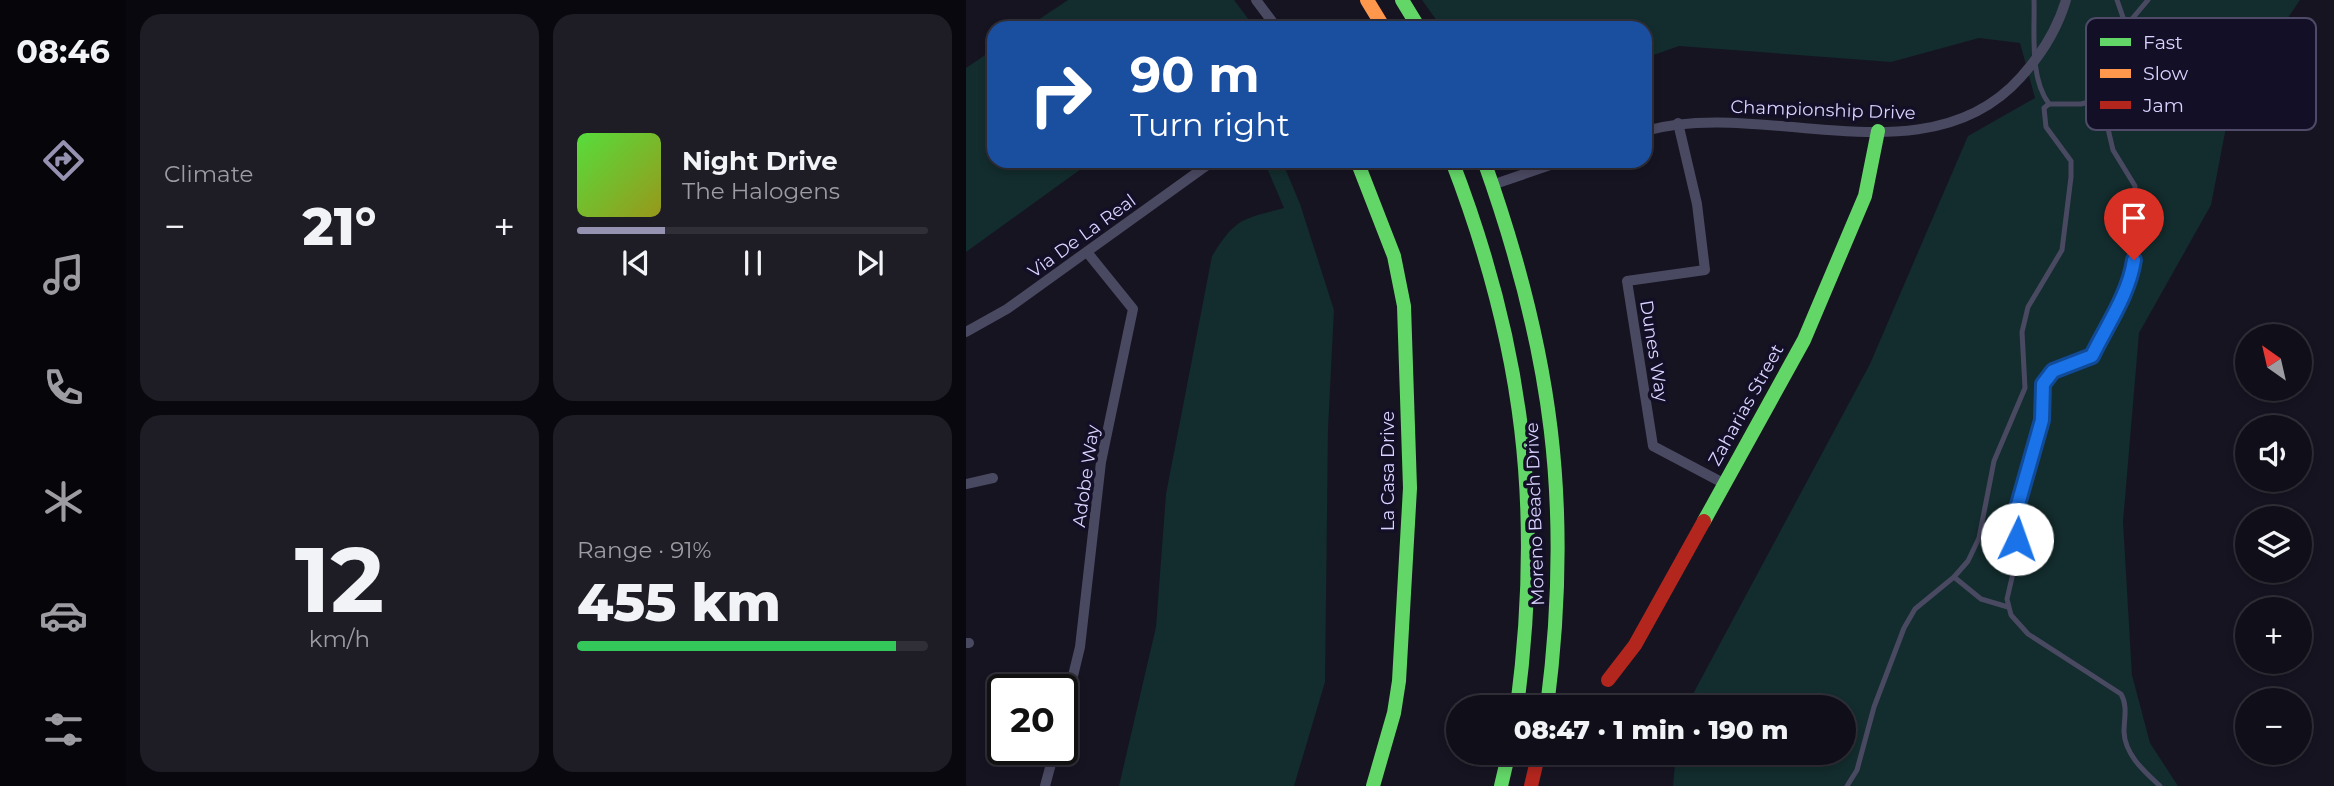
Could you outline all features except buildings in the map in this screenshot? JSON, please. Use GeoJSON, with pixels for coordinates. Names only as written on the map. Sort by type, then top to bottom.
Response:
{"type":"FeatureCollection","features":[{"type":"Feature","properties":{"kind":"main road"},"geometry":{"type":"LineString","coordinates":[[1367,0],[1380,21]]}},
{"type":"Feature","properties":{"kind":"main road"},"geometry":{"type":"LineString","coordinates":[[1409,2],[1416,21]]}},
{"type":"Feature","properties":{"kind":"main road","name":"Zaharias Street"},"geometry":{"type":"LineString","coordinates":[[1608,680],[1635,645],[1817,313],[1865,196],[1878,131]]}},
{"type":"Feature","properties":{"kind":"main road","name":"La Casa Drive"},"geometry":{"type":"LineString","coordinates":[[1360,168],[1401,281],[1410,446],[1399,681],[1394,713],[1373,786]]}},
{"type":"Feature","properties":{"kind":"main road","name":"Moreno Beach Drive"},"geometry":{"type":"LineString","coordinates":[[1455,168],[1496,289],[1521,411],[1530,509],[1530,583],[1518,695]]}},
{"type":"Feature","properties":{"kind":"main road","name":"Moreno Beach Drive"},"geometry":{"type":"LineString","coordinates":[[1486,168],[1524,277],[1542,353],[1554,437],[1559,608],[1548,695]]}},
{"type":"Feature","properties":{"kind":"main road"},"geometry":{"type":"LineString","coordinates":[[1465,193],[1492,185]]}},
{"type":"Feature","properties":{"kind":"main road"},"geometry":{"type":"LineString","coordinates":[[1501,786],[1506,765]]}},
{"type":"Feature","properties":{"kind":"main road"},"geometry":{"type":"LineString","coordinates":[[1531,786],[1536,765]]}},
{"type":"Feature","properties":{"kind":"street"},"geometry":{"type":"LineString","coordinates":[[1256,0],[1272,21]]}},
{"type":"Feature","properties":{"kind":"street","name":"Championship Drive"},"geometry":{"type":"LineString","coordinates":[[1652,129],[1678,123],[1724,121],[1878,131],[1926,129],[1962,118],[2004,94],[2036,61],[2049,40],[2066,0]]}},
{"type":"Feature","properties":{"kind":"street","name":"Dunes Way"},"geometry":{"type":"LineString","coordinates":[[1678,123],[1697,204],[1705,270],[1628,281],[1653,446],[1725,484]]}},
{"type":"Feature","properties":{"kind":"street","name":"Via De La Real"},"geometry":{"type":"LineString","coordinates":[[966,332],[998,315],[1203,168]]}},
{"type":"Feature","properties":{"kind":"street"},"geometry":{"type":"LineString","coordinates":[[1492,185],[1542,168]]}},
{"type":"Feature","properties":{"kind":"street","name":"Adobe Way"},"geometry":{"type":"LineString","coordinates":[[1073,674],[1080,647],[1101,462],[1133,309],[1087,252]]}},
{"type":"Feature","properties":{"kind":"street"},"geometry":{"type":"LineString","coordinates":[[966,484],[993,478]]}},
{"type":"Feature","properties":{"kind":"street"},"geometry":{"type":"LineString","coordinates":[[1045,786],[1051,765]]}},
{"type":"Feature","properties":{"kind":"lane"},"geometry":{"type":"LineString","coordinates":[[2034,0],[2036,61],[2041,88],[2049,104]]}},
{"type":"Feature","properties":{"kind":"lane"},"geometry":{"type":"LineString","coordinates":[[2117,0],[2123,18]]}},
{"type":"Feature","properties":{"kind":"lane"},"geometry":{"type":"LineString","coordinates":[[2133,18],[2148,0]]}},
{"type":"Feature","properties":{"kind":"lane"},"geometry":{"type":"LineString","coordinates":[[1847,786],[1857,770],[1874,707],[1904,628],[1915,609],[1954,577],[1968,561],[1979,538],[1994,461],[2025,388],[2022,332],[2028,307],[2065,239],[2071,161],[2046,127],[2044,108],[2049,104],[2086,103]]}},
{"type":"Feature","properties":{"kind":"lane"},"geometry":{"type":"LineString","coordinates":[[2109,130],[2113,150],[2135,186],[2136,243],[2131,281],[2092,356],[2053,371],[2043,384],[2040,429],[2017,508],[2016,555],[2007,599],[2018,626],[2039,643],[2122,694],[2126,742],[2142,769],[2160,786]]}},
{"type":"Feature","properties":{"kind":"lane"},"geometry":{"type":"LineString","coordinates":[[1954,577],[1981,599],[2008,607]]}},
{"type":"Feature","properties":{"kind":"green space"},"geometry":{"type":"Polygon","coordinates":[[[1068,0],[1234,0],[1250,21],[1036,21],[1068,0]]]}},
{"type":"Feature","properties":{"kind":"green space"},"geometry":{"type":"Polygon","coordinates":[[[1422,0],[2300,0],[2288,18],[2086,18],[2086,130],[2226,130],[2211,205],[2139,333],[2123,522],[2132,675],[2150,743],[2178,786],[1673,786],[1675,765],[1856,765],[1856,695],[1692,695],[1870,364],[1968,136],[2035,98],[2020,43],[1979,38],[1891,62],[1679,46],[1652,56],[1652,21],[1437,21],[1422,0]]]}},
{"type":"Feature","properties":{"kind":"green space"},"geometry":{"type":"Polygon","coordinates":[[[987,54],[987,168],[1082,168],[966,252],[966,68],[987,54]]]}},
{"type":"Feature","properties":{"kind":"green space"},"geometry":{"type":"Polygon","coordinates":[[[1267,168],[1285,168],[1300,204],[1334,310],[1328,429],[1325,682],[1294,786],[1119,786],[1156,627],[1166,494],[1212,256],[1228,234],[1242,222],[1284,208],[1267,168]]]}},
{"type":"Feature","properties":{"kind":"traffic: fast"},"geometry":{"type":"LineString","coordinates":[[1402,0],[1415,21]]}},
{"type":"Feature","properties":{"kind":"traffic: fast"},"geometry":{"type":"LineString","coordinates":[[1704,521],[1804,340],[1865,196],[1878,131]]}},
{"type":"Feature","properties":{"kind":"traffic: fast"},"geometry":{"type":"LineString","coordinates":[[1360,168],[1394,256],[1404,306],[1410,488],[1399,681],[1394,713],[1373,786]]}},
{"type":"Feature","properties":{"kind":"traffic: fast"},"geometry":{"type":"LineString","coordinates":[[1455,168],[1477,230],[1496,297],[1511,364],[1521,430],[1527,497],[1528,564],[1525,634],[1518,695]]}},
{"type":"Feature","properties":{"kind":"traffic: fast"},"geometry":{"type":"LineString","coordinates":[[1486,168],[1526,298],[1541,364],[1551,430],[1558,564],[1555,634],[1548,695]]}},
{"type":"Feature","properties":{"kind":"traffic: fast"},"geometry":{"type":"LineString","coordinates":[[1501,786],[1506,765]]}},
{"type":"Feature","properties":{"kind":"traffic: slow"},"geometry":{"type":"LineString","coordinates":[[1367,0],[1380,21]]}},
{"type":"Feature","properties":{"kind":"traffic: jam"},"geometry":{"type":"LineString","coordinates":[[1608,680],[1635,645],[1704,521]]}},
{"type":"Feature","properties":{"kind":"traffic: jam"},"geometry":{"type":"LineString","coordinates":[[1531,786],[1536,765]]}},
{"type":"Feature","properties":{"kind":"route"},"geometry":{"type":"LineString","coordinates":[[2017,539],[2017,508],[2042,420],[2043,384],[2053,371],[2092,356],[2120,299],[2128,289],[2134,260]]}}]}
